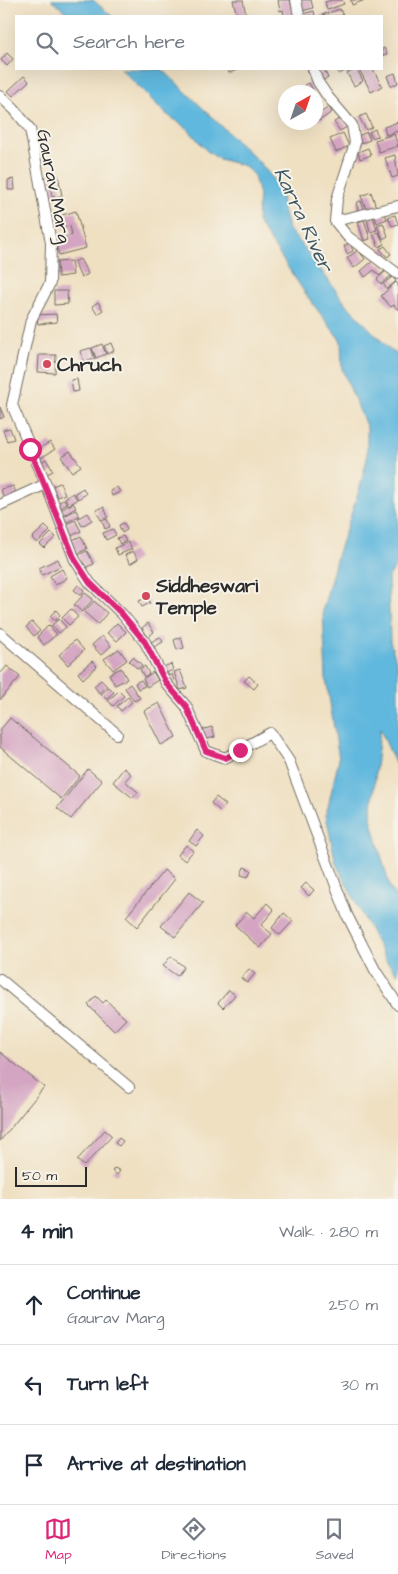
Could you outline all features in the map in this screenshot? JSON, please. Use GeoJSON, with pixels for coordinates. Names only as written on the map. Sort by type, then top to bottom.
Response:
{"type":"FeatureCollection","features":[{"type":"Feature","properties":{"kind":"street"},"geometry":{"type":"LineString","coordinates":[[296,0],[299,15]]}},
{"type":"Feature","properties":{"kind":"street"},"geometry":{"type":"LineString","coordinates":[[313,70],[318,82],[328,97],[352,125],[355,143],[337,199],[335,221],[347,236],[398,274]]}},
{"type":"Feature","properties":{"kind":"street","name":"Gaurav Marg"},"geometry":{"type":"LineString","coordinates":[[0,96],[14,108],[30,129],[51,243],[50,283],[31,320],[12,405],[46,484],[75,560],[90,583],[122,614],[145,642],[166,683],[186,706],[206,751],[226,758],[270,733],[289,761],[347,915],[375,970],[398,1005]]}},
{"type":"Feature","properties":{"kind":"street"},"geometry":{"type":"LineString","coordinates":[[335,221],[398,206]]}},
{"type":"Feature","properties":{"kind":"street"},"geometry":{"type":"LineString","coordinates":[[0,505],[46,484]]}},
{"type":"Feature","properties":{"kind":"street"},"geometry":{"type":"LineString","coordinates":[[0,633],[117,734]]}},
{"type":"Feature","properties":{"kind":"street"},"geometry":{"type":"LineString","coordinates":[[0,978],[129,1087]]}},
{"type":"Feature","properties":{"kind":"water"},"geometry":{"type":"Polygon","coordinates":[[[51,0],[93,0],[111,15],[70,15],[51,0]]]}},
{"type":"Feature","properties":{"kind":"water"},"geometry":{"type":"Polygon","coordinates":[[[122,70],[163,70],[262,165],[281,189],[282,205],[288,229],[304,247],[345,303],[391,351],[398,353],[398,563],[388,578],[390,641],[398,668],[398,770],[380,729],[371,818],[390,888],[398,900],[398,974],[387,962],[336,864],[326,815],[339,759],[326,678],[323,609],[367,459],[367,428],[342,369],[341,341],[307,296],[257,221],[259,195],[254,176],[245,166],[219,159],[207,151],[188,129],[165,113],[122,70]]]}},
{"type":"Feature","properties":{"kind":"building"},"geometry":{"type":"Polygon","coordinates":[[[233,0],[243,0],[246,15],[237,15],[233,0]]]}},
{"type":"Feature","properties":{"kind":"building"},"geometry":{"type":"Polygon","coordinates":[[[278,0],[290,0],[294,15],[284,15],[283,10],[280,11],[278,0]]]}},
{"type":"Feature","properties":{"kind":"building"},"geometry":{"type":"Polygon","coordinates":[[[299,0],[311,0],[313,8],[302,11],[299,0]]]}},
{"type":"Feature","properties":{"kind":"building"},"geometry":{"type":"Polygon","coordinates":[[[342,0],[344,4],[327,10],[325,2],[342,0]]]}},
{"type":"Feature","properties":{"kind":"building"},"geometry":{"type":"Polygon","coordinates":[[[351,0],[365,0],[352,5],[351,0]]]}},
{"type":"Feature","properties":{"kind":"building"},"geometry":{"type":"Polygon","coordinates":[[[340,9],[343,15],[322,15],[340,9]]]}},
{"type":"Feature","properties":{"kind":"building"},"geometry":{"type":"Polygon","coordinates":[[[314,11],[315,15],[302,15],[314,11]]]}},
{"type":"Feature","properties":{"kind":"building"},"geometry":{"type":"Polygon","coordinates":[[[383,48],[387,54],[383,56],[383,48]]]}},
{"type":"Feature","properties":{"kind":"building"},"geometry":{"type":"Polygon","coordinates":[[[7,53],[13,59],[7,66],[1,60],[7,53]]]}},
{"type":"Feature","properties":{"kind":"building"},"geometry":{"type":"Polygon","coordinates":[[[317,70],[324,70],[328,78],[321,81],[317,70]]]}},
{"type":"Feature","properties":{"kind":"building"},"geometry":{"type":"Polygon","coordinates":[[[337,70],[344,70],[345,71],[339,74],[337,70]]]}},
{"type":"Feature","properties":{"kind":"building"},"geometry":{"type":"Polygon","coordinates":[[[358,70],[363,81],[354,86],[347,73],[358,70]]]}},
{"type":"Feature","properties":{"kind":"building"},"geometry":{"type":"Polygon","coordinates":[[[360,70],[374,70],[382,86],[371,92],[360,70]]]}},
{"type":"Feature","properties":{"kind":"building"},"geometry":{"type":"Polygon","coordinates":[[[395,73],[398,83],[391,86],[387,76],[395,73]]]}},
{"type":"Feature","properties":{"kind":"building"},"geometry":{"type":"Polygon","coordinates":[[[24,76],[29,81],[13,96],[8,91],[24,76]]]}},
{"type":"Feature","properties":{"kind":"building"},"geometry":{"type":"Polygon","coordinates":[[[329,107],[332,112],[323,118],[323,111],[329,107]]]}},
{"type":"Feature","properties":{"kind":"building"},"geometry":{"type":"Polygon","coordinates":[[[366,114],[372,127],[366,130],[359,117],[366,114]]]}},
{"type":"Feature","properties":{"kind":"building"},"geometry":{"type":"Polygon","coordinates":[[[341,118],[347,127],[340,131],[334,122],[341,118]]]}},
{"type":"Feature","properties":{"kind":"building"},"geometry":{"type":"Polygon","coordinates":[[[398,122],[398,131],[386,135],[384,127],[398,122]]]}},
{"type":"Feature","properties":{"kind":"building"},"geometry":{"type":"Polygon","coordinates":[[[375,129],[378,136],[372,138],[369,132],[375,129]]]}},
{"type":"Feature","properties":{"kind":"building"},"geometry":{"type":"Polygon","coordinates":[[[367,132],[370,140],[361,143],[358,136],[367,132]]]}},
{"type":"Feature","properties":{"kind":"building"},"geometry":{"type":"Polygon","coordinates":[[[343,133],[349,146],[336,152],[330,139],[343,133]]]}},
{"type":"Feature","properties":{"kind":"building"},"geometry":{"type":"Polygon","coordinates":[[[394,134],[398,146],[379,152],[375,140],[394,134]]]}},
{"type":"Feature","properties":{"kind":"building"},"geometry":{"type":"Polygon","coordinates":[[[368,148],[371,155],[360,159],[358,152],[368,148]]]}},
{"type":"Feature","properties":{"kind":"building"},"geometry":{"type":"Polygon","coordinates":[[[395,155],[398,176],[392,178],[385,158],[395,155]]]}},
{"type":"Feature","properties":{"kind":"building"},"geometry":{"type":"Polygon","coordinates":[[[58,175],[62,196],[52,197],[49,176],[58,175]]]}},
{"type":"Feature","properties":{"kind":"building"},"geometry":{"type":"Polygon","coordinates":[[[14,179],[15,190],[8,190],[8,180],[14,179]]]}},
{"type":"Feature","properties":{"kind":"building"},"geometry":{"type":"Polygon","coordinates":[[[371,192],[376,207],[367,211],[361,196],[371,192]]]}},
{"type":"Feature","properties":{"kind":"building"},"geometry":{"type":"Polygon","coordinates":[[[361,201],[365,212],[359,213],[356,203],[361,201]]]}},
{"type":"Feature","properties":{"kind":"building"},"geometry":{"type":"Polygon","coordinates":[[[76,211],[86,248],[59,255],[55,240],[72,235],[70,226],[62,228],[59,216],[76,211]]]}},
{"type":"Feature","properties":{"kind":"building"},"geometry":{"type":"Polygon","coordinates":[[[385,214],[387,219],[377,223],[375,217],[385,214]]]}},
{"type":"Feature","properties":{"kind":"building"},"geometry":{"type":"Polygon","coordinates":[[[395,215],[398,224],[392,226],[388,217],[395,215]]]}},
{"type":"Feature","properties":{"kind":"building"},"geometry":{"type":"Polygon","coordinates":[[[373,217],[377,230],[370,232],[367,219],[373,217]]]}},
{"type":"Feature","properties":{"kind":"building"},"geometry":{"type":"Polygon","coordinates":[[[364,220],[370,239],[364,241],[358,222],[364,220]]]}},
{"type":"Feature","properties":{"kind":"building"},"geometry":{"type":"Polygon","coordinates":[[[383,223],[388,236],[383,239],[377,225],[383,223]]]}},
{"type":"Feature","properties":{"kind":"building"},"geometry":{"type":"Polygon","coordinates":[[[379,232],[384,244],[379,247],[373,234],[379,232]]]}},
{"type":"Feature","properties":{"kind":"building"},"geometry":{"type":"Polygon","coordinates":[[[350,243],[353,251],[347,254],[344,246],[350,243]]]}},
{"type":"Feature","properties":{"kind":"building"},"geometry":{"type":"Polygon","coordinates":[[[385,246],[391,254],[387,257],[380,249],[385,246]]]}},
{"type":"Feature","properties":{"kind":"building"},"geometry":{"type":"Polygon","coordinates":[[[358,250],[365,259],[354,268],[347,258],[358,250]]]}},
{"type":"Feature","properties":{"kind":"building"},"geometry":{"type":"Polygon","coordinates":[[[80,259],[88,274],[81,278],[74,262],[80,259]]]}},
{"type":"Feature","properties":{"kind":"building"},"geometry":{"type":"Polygon","coordinates":[[[374,260],[379,266],[382,264],[386,270],[379,276],[374,270],[365,277],[361,271],[374,260]]]}},
{"type":"Feature","properties":{"kind":"building"},"geometry":{"type":"Polygon","coordinates":[[[71,261],[73,275],[58,277],[57,262],[71,261]]]}},
{"type":"Feature","properties":{"kind":"building"},"geometry":{"type":"Polygon","coordinates":[[[387,270],[392,275],[381,284],[377,279],[387,270]]]}},
{"type":"Feature","properties":{"kind":"building"},"geometry":{"type":"Polygon","coordinates":[[[392,277],[396,281],[387,289],[383,284],[392,277]]]}},
{"type":"Feature","properties":{"kind":"building"},"geometry":{"type":"Polygon","coordinates":[[[396,282],[398,284],[398,310],[394,305],[391,307],[381,296],[396,282]]]}},
{"type":"Feature","properties":{"kind":"building"},"geometry":{"type":"Polygon","coordinates":[[[54,291],[67,291],[68,304],[54,305],[54,291]]]}},
{"type":"Feature","properties":{"kind":"building"},"geometry":{"type":"Polygon","coordinates":[[[98,302],[103,310],[97,314],[92,306],[98,302]]]}},
{"type":"Feature","properties":{"kind":"building"},"geometry":{"type":"Polygon","coordinates":[[[56,314],[57,322],[38,324],[37,315],[56,314]]]}},
{"type":"Feature","properties":{"kind":"building"},"geometry":{"type":"Polygon","coordinates":[[[111,343],[114,351],[107,354],[104,346],[111,343]]]}},
{"type":"Feature","properties":{"kind":"building"},"geometry":{"type":"Polygon","coordinates":[[[102,344],[106,354],[96,358],[92,348],[102,344]]]}},
{"type":"Feature","properties":{"kind":"building"},"geometry":{"type":"Polygon","coordinates":[[[91,348],[95,359],[84,362],[80,351],[91,348]]]}},
{"type":"Feature","properties":{"kind":"building","name":"Chruch"},"geometry":{"type":"Polygon","coordinates":[[[39,355],[56,355],[55,373],[38,372],[39,355]]]}},
{"type":"Feature","properties":{"kind":"building"},"geometry":{"type":"Polygon","coordinates":[[[77,379],[79,391],[73,392],[71,380],[77,379]]]}},
{"type":"Feature","properties":{"kind":"building"},"geometry":{"type":"Polygon","coordinates":[[[0,407],[4,417],[0,419],[0,407]]]}},
{"type":"Feature","properties":{"kind":"building"},"geometry":{"type":"Polygon","coordinates":[[[10,428],[14,439],[7,441],[3,430],[10,428]]]}},
{"type":"Feature","properties":{"kind":"building"},"geometry":{"type":"Polygon","coordinates":[[[50,442],[55,449],[41,458],[37,450],[50,442]]]}},
{"type":"Feature","properties":{"kind":"building"},"geometry":{"type":"Polygon","coordinates":[[[70,451],[81,466],[72,472],[61,457],[70,451]]]}},
{"type":"Feature","properties":{"kind":"building"},"geometry":{"type":"Polygon","coordinates":[[[46,459],[53,471],[47,474],[41,462],[46,459]]]}},
{"type":"Feature","properties":{"kind":"building"},"geometry":{"type":"Polygon","coordinates":[[[60,483],[65,494],[55,498],[50,487],[60,483]]]}},
{"type":"Feature","properties":{"kind":"building"},"geometry":{"type":"Polygon","coordinates":[[[14,486],[17,501],[5,504],[1,489],[14,486]]]}},
{"type":"Feature","properties":{"kind":"building"},"geometry":{"type":"Polygon","coordinates":[[[117,487],[120,492],[112,496],[110,491],[117,487]]]}},
{"type":"Feature","properties":{"kind":"building"},"geometry":{"type":"Polygon","coordinates":[[[83,488],[86,494],[78,499],[75,493],[83,488]]]}},
{"type":"Feature","properties":{"kind":"building"},"geometry":{"type":"Polygon","coordinates":[[[73,493],[77,500],[69,505],[65,498],[73,493]]]}},
{"type":"Feature","properties":{"kind":"building"},"geometry":{"type":"Polygon","coordinates":[[[64,499],[67,504],[61,508],[58,503],[64,499]]]}},
{"type":"Feature","properties":{"kind":"building"},"geometry":{"type":"Polygon","coordinates":[[[73,503],[76,508],[64,515],[61,510],[73,503]]]}},
{"type":"Feature","properties":{"kind":"building"},"geometry":{"type":"Polygon","coordinates":[[[104,507],[108,517],[101,520],[96,510],[104,507]]]}},
{"type":"Feature","properties":{"kind":"building"},"geometry":{"type":"Polygon","coordinates":[[[76,510],[79,516],[65,523],[62,517],[76,510]]]}},
{"type":"Feature","properties":{"kind":"building"},"geometry":{"type":"Polygon","coordinates":[[[88,513],[92,520],[82,526],[78,518],[88,513]]]}},
{"type":"Feature","properties":{"kind":"building"},"geometry":{"type":"Polygon","coordinates":[[[107,519],[110,527],[105,529],[102,521],[107,519]]]}},
{"type":"Feature","properties":{"kind":"building"},"geometry":{"type":"Polygon","coordinates":[[[75,520],[81,531],[71,536],[65,525],[75,520]]]}},
{"type":"Feature","properties":{"kind":"building"},"geometry":{"type":"Polygon","coordinates":[[[124,523],[127,530],[122,533],[119,525],[124,523]]]}},
{"type":"Feature","properties":{"kind":"building"},"geometry":{"type":"Polygon","coordinates":[[[45,526],[50,531],[37,543],[32,538],[45,526]]]}},
{"type":"Feature","properties":{"kind":"building"},"geometry":{"type":"Polygon","coordinates":[[[113,529],[116,535],[106,540],[103,533],[113,529]]]}},
{"type":"Feature","properties":{"kind":"building"},"geometry":{"type":"Polygon","coordinates":[[[51,533],[56,537],[44,548],[40,544],[51,533]]]}},
{"type":"Feature","properties":{"kind":"building"},"geometry":{"type":"Polygon","coordinates":[[[81,536],[87,549],[76,554],[70,541],[81,536]]]}},
{"type":"Feature","properties":{"kind":"building"},"geometry":{"type":"Polygon","coordinates":[[[123,536],[126,541],[120,544],[117,538],[123,536]]]}},
{"type":"Feature","properties":{"kind":"building"},"geometry":{"type":"Polygon","coordinates":[[[128,542],[132,549],[118,555],[115,548],[128,542]]]}},
{"type":"Feature","properties":{"kind":"building"},"geometry":{"type":"Polygon","coordinates":[[[87,551],[94,564],[84,568],[78,555],[87,551]]]}},
{"type":"Feature","properties":{"kind":"building"},"geometry":{"type":"Polygon","coordinates":[[[133,551],[138,559],[130,564],[125,555],[133,551]]]}},
{"type":"Feature","properties":{"kind":"building"},"geometry":{"type":"Polygon","coordinates":[[[58,559],[61,566],[42,575],[39,568],[58,559]]]}},
{"type":"Feature","properties":{"kind":"building"},"geometry":{"type":"Polygon","coordinates":[[[62,569],[67,578],[55,585],[50,576],[62,569]]]}},
{"type":"Feature","properties":{"kind":"building"},"geometry":{"type":"Polygon","coordinates":[[[78,585],[84,590],[81,595],[74,590],[78,585]]]}},
{"type":"Feature","properties":{"kind":"building"},"geometry":{"type":"Polygon","coordinates":[[[85,593],[93,599],[82,612],[74,605],[85,593]]]}},
{"type":"Feature","properties":{"kind":"building"},"geometry":{"type":"Polygon","coordinates":[[[148,597],[150,603],[142,607],[139,601],[148,597]]]}},
{"type":"Feature","properties":{"kind":"building"},"geometry":{"type":"Polygon","coordinates":[[[94,601],[107,613],[98,624],[84,612],[94,601]]]}},
{"type":"Feature","properties":{"kind":"building"},"geometry":{"type":"Polygon","coordinates":[[[71,609],[78,617],[69,625],[62,618],[71,609]]]}},
{"type":"Feature","properties":{"kind":"building"},"geometry":{"type":"Polygon","coordinates":[[[56,610],[60,615],[55,621],[50,616],[56,610]]]}},
{"type":"Feature","properties":{"kind":"building"},"geometry":{"type":"Polygon","coordinates":[[[59,619],[66,627],[59,633],[52,625],[59,619]]]}},
{"type":"Feature","properties":{"kind":"building"},"geometry":{"type":"Polygon","coordinates":[[[32,622],[40,631],[34,636],[26,627],[32,622]]]}},
{"type":"Feature","properties":{"kind":"building"},"geometry":{"type":"Polygon","coordinates":[[[117,623],[126,632],[117,641],[107,633],[117,623]]]}},
{"type":"Feature","properties":{"kind":"building"},"geometry":{"type":"Polygon","coordinates":[[[148,623],[154,632],[148,637],[142,628],[148,623]]]}},
{"type":"Feature","properties":{"kind":"building"},"geometry":{"type":"Polygon","coordinates":[[[49,625],[57,634],[44,645],[37,637],[49,625]]]}},
{"type":"Feature","properties":{"kind":"building"},"geometry":{"type":"Polygon","coordinates":[[[102,636],[111,646],[101,655],[92,645],[102,636]]]}},
{"type":"Feature","properties":{"kind":"building"},"geometry":{"type":"Polygon","coordinates":[[[160,637],[163,642],[154,647],[151,642],[160,637]]]}},
{"type":"Feature","properties":{"kind":"building"},"geometry":{"type":"Polygon","coordinates":[[[181,637],[184,648],[177,650],[174,640],[181,637]]]}},
{"type":"Feature","properties":{"kind":"building"},"geometry":{"type":"Polygon","coordinates":[[[75,640],[84,650],[68,665],[59,655],[75,640]]]}},
{"type":"Feature","properties":{"kind":"building"},"geometry":{"type":"Polygon","coordinates":[[[119,649],[127,660],[113,670],[104,659],[119,649]]]}},
{"type":"Feature","properties":{"kind":"building"},"geometry":{"type":"Polygon","coordinates":[[[133,657],[142,665],[138,669],[129,661],[133,657]]]}},
{"type":"Feature","properties":{"kind":"building"},"geometry":{"type":"Polygon","coordinates":[[[92,661],[97,666],[83,679],[78,673],[92,661]]]}},
{"type":"Feature","properties":{"kind":"building"},"geometry":{"type":"Polygon","coordinates":[[[171,664],[173,670],[166,673],[163,667],[171,664]]]}},
{"type":"Feature","properties":{"kind":"building"},"geometry":{"type":"Polygon","coordinates":[[[7,666],[20,677],[0,700],[0,674],[7,666]]]}},
{"type":"Feature","properties":{"kind":"building"},"geometry":{"type":"Polygon","coordinates":[[[145,666],[149,674],[144,677],[140,669],[145,666]]]}},
{"type":"Feature","properties":{"kind":"building"},"geometry":{"type":"Polygon","coordinates":[[[121,668],[127,679],[115,685],[109,674],[121,668]]]}},
{"type":"Feature","properties":{"kind":"building"},"geometry":{"type":"Polygon","coordinates":[[[180,670],[187,688],[180,690],[174,672],[180,670]]]}},
{"type":"Feature","properties":{"kind":"building"},"geometry":{"type":"Polygon","coordinates":[[[153,672],[158,680],[147,687],[143,679],[153,672]]]}},
{"type":"Feature","properties":{"kind":"building"},"geometry":{"type":"Polygon","coordinates":[[[172,674],[174,681],[168,683],[166,677],[172,674]]]}},
{"type":"Feature","properties":{"kind":"building"},"geometry":{"type":"Polygon","coordinates":[[[249,676],[258,684],[254,689],[244,681],[249,676]]]}},
{"type":"Feature","properties":{"kind":"building"},"geometry":{"type":"Polygon","coordinates":[[[101,680],[107,686],[99,693],[94,686],[101,680]]]}},
{"type":"Feature","properties":{"kind":"building"},"geometry":{"type":"Polygon","coordinates":[[[141,680],[145,686],[138,689],[135,683],[141,680]]]}},
{"type":"Feature","properties":{"kind":"building"},"geometry":{"type":"Polygon","coordinates":[[[130,684],[140,698],[134,701],[125,688],[130,684]]]}},
{"type":"Feature","properties":{"kind":"building"},"geometry":{"type":"Polygon","coordinates":[[[109,687],[114,692],[106,699],[101,694],[109,687]]]}},
{"type":"Feature","properties":{"kind":"building"},"geometry":{"type":"Polygon","coordinates":[[[119,691],[124,696],[113,706],[108,700],[119,691]]]}},
{"type":"Feature","properties":{"kind":"building"},"geometry":{"type":"Polygon","coordinates":[[[128,697],[132,702],[121,711],[117,706],[128,697]]]}},
{"type":"Feature","properties":{"kind":"building"},"geometry":{"type":"Polygon","coordinates":[[[159,703],[176,737],[161,745],[144,711],[159,703]]]}},
{"type":"Feature","properties":{"kind":"building"},"geometry":{"type":"Polygon","coordinates":[[[10,718],[80,776],[61,799],[0,747],[0,730],[10,718]]]}},
{"type":"Feature","properties":{"kind":"building"},"geometry":{"type":"Polygon","coordinates":[[[212,727],[215,737],[204,740],[201,730],[212,727]]]}},
{"type":"Feature","properties":{"kind":"building"},"geometry":{"type":"Polygon","coordinates":[[[124,768],[131,774],[125,781],[138,792],[133,798],[113,782],[124,768]]]}},
{"type":"Feature","properties":{"kind":"building"},"geometry":{"type":"Polygon","coordinates":[[[88,769],[102,781],[71,819],[57,808],[88,769]]]}},
{"type":"Feature","properties":{"kind":"building"},"geometry":{"type":"Polygon","coordinates":[[[216,797],[226,805],[220,811],[211,803],[216,797]]]}},
{"type":"Feature","properties":{"kind":"building"},"geometry":{"type":"Polygon","coordinates":[[[197,830],[204,836],[196,846],[189,841],[197,830]]]}},
{"type":"Feature","properties":{"kind":"building"},"geometry":{"type":"Polygon","coordinates":[[[186,845],[193,851],[185,861],[178,855],[186,845]]]}},
{"type":"Feature","properties":{"kind":"building"},"geometry":{"type":"Polygon","coordinates":[[[244,867],[251,870],[248,877],[241,875],[244,867]]]}},
{"type":"Feature","properties":{"kind":"building"},"geometry":{"type":"Polygon","coordinates":[[[164,870],[175,879],[137,927],[126,917],[164,870]]]}},
{"type":"Feature","properties":{"kind":"building"},"geometry":{"type":"Polygon","coordinates":[[[306,883],[314,890],[309,896],[301,888],[306,883]]]}},
{"type":"Feature","properties":{"kind":"building"},"geometry":{"type":"Polygon","coordinates":[[[189,892],[203,903],[175,937],[161,926],[189,892]]]}},
{"type":"Feature","properties":{"kind":"building"},"geometry":{"type":"Polygon","coordinates":[[[267,903],[274,910],[261,925],[272,934],[260,948],[235,925],[247,912],[254,918],[267,903]]]}},
{"type":"Feature","properties":{"kind":"building"},"geometry":{"type":"Polygon","coordinates":[[[284,913],[293,921],[280,935],[272,928],[284,913]]]}},
{"type":"Feature","properties":{"kind":"building"},"geometry":{"type":"Polygon","coordinates":[[[171,956],[184,967],[177,976],[163,966],[171,956]]]}},
{"type":"Feature","properties":{"kind":"building"},"geometry":{"type":"Polygon","coordinates":[[[249,969],[255,974],[247,983],[241,978],[249,969]]]}},
{"type":"Feature","properties":{"kind":"building"},"geometry":{"type":"Polygon","coordinates":[[[229,990],[235,995],[223,1008],[218,1003],[229,990]]]}},
{"type":"Feature","properties":{"kind":"building"},"geometry":{"type":"Polygon","coordinates":[[[96,996],[103,1003],[106,1000],[126,1019],[114,1031],[88,1005],[96,996]]]}},
{"type":"Feature","properties":{"kind":"building"},"geometry":{"type":"Polygon","coordinates":[[[0,1052],[44,1087],[0,1141],[0,1052]]]}},
{"type":"Feature","properties":{"kind":"building"},"geometry":{"type":"Polygon","coordinates":[[[105,1130],[112,1136],[84,1166],[77,1160],[105,1130]]]}},
{"type":"Feature","properties":{"kind":"building"},"geometry":{"type":"Polygon","coordinates":[[[119,1138],[123,1141],[119,1146],[115,1143],[119,1138]]]}},
{"type":"Feature","properties":{"kind":"building"},"geometry":{"type":"Polygon","coordinates":[[[115,1168],[120,1171],[117,1175],[112,1171],[115,1168]]]}},
{"type":"Feature","properties":{"kind":"place","name":"Chruch"},"geometry":{"type":"Point","coordinates":[47,364]}},
{"type":"Feature","properties":{"kind":"place","name":"Siddheswari Temple"},"geometry":{"type":"Point","coordinates":[146,596]}},
{"type":"Feature","properties":{"kind":"route"},"geometry":{"type":"LineString","coordinates":[[30,449],[46,484],[75,560],[90,583],[122,614],[145,642],[166,683],[186,706],[206,751],[226,758],[240,750]]}},
{"type":"Feature","properties":{"kind":"water label","name":"Karra River"},"geometry":{"type":"Point","coordinates":[304,219]}}]}
